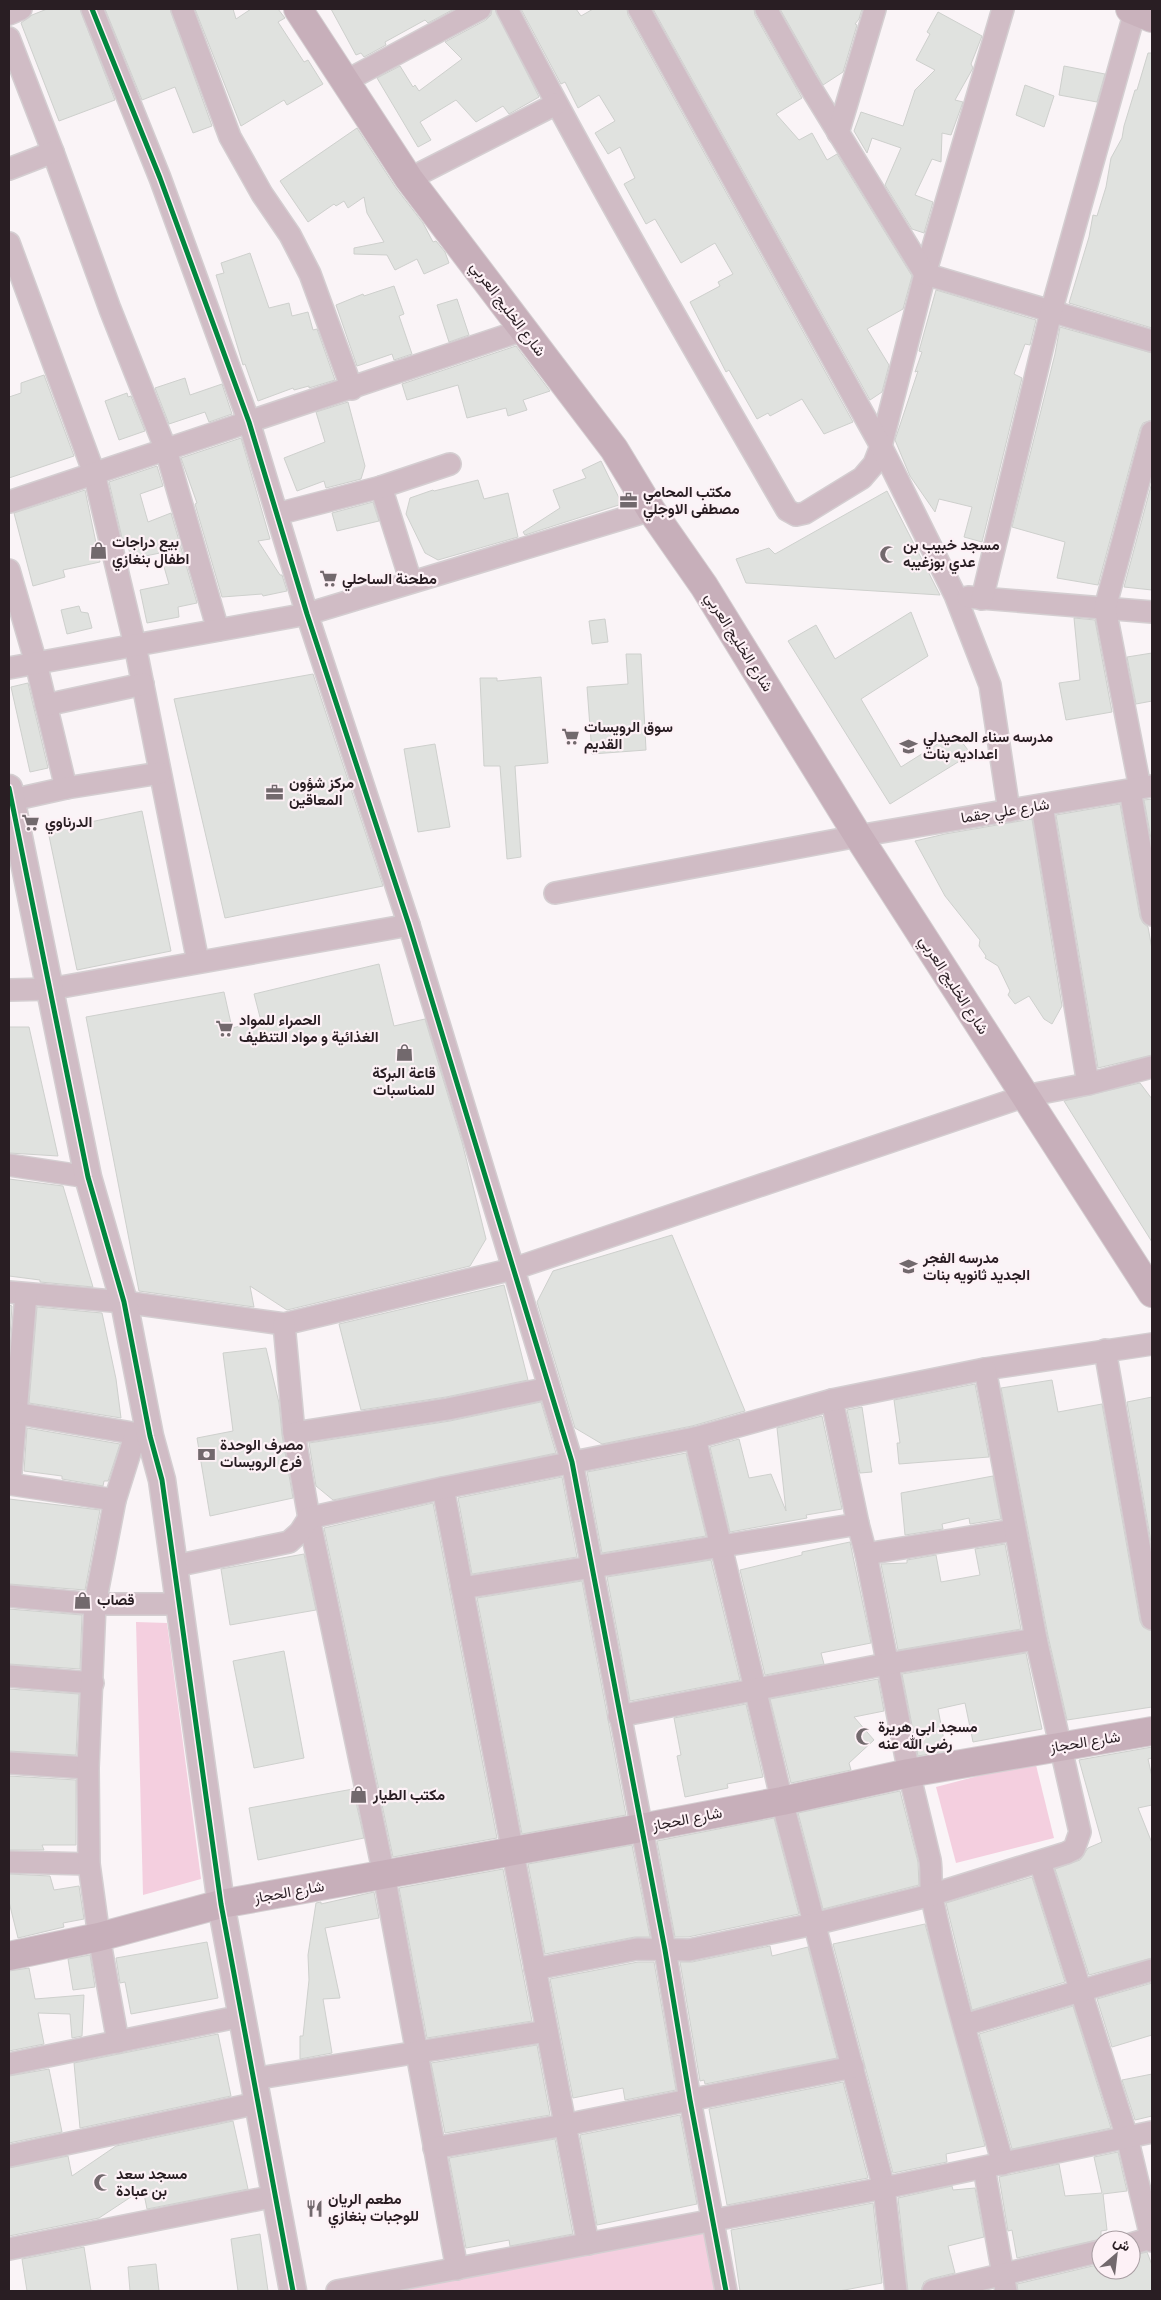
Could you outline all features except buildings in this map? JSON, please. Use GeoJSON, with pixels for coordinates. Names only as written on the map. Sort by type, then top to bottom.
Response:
{"type":"FeatureCollection","features":[{"type":"Feature","properties":{"kind":"main road","name":"شارع الخليج العربي"},"geometry":{"type":"LineString","coordinates":[[298,9],[409,179],[614,449],[651,510],[704,586],[858,836],[1152,1293]]}},
{"type":"Feature","properties":{"kind":"main road","name":"شارع الحجاز"},"geometry":{"type":"LineString","coordinates":[[9,1954],[99,1937],[221,1904],[641,1828],[782,1801],[909,1773],[1061,1745],[1152,1731]]}},
{"type":"Feature","properties":{"kind":"street"},"geometry":{"type":"LineString","coordinates":[[9,14],[21,9]]}},
{"type":"Feature","properties":{"kind":"street"},"geometry":{"type":"LineString","coordinates":[[92,9],[160,178],[249,422],[307,614],[408,925],[572,1462],[726,2291]]}},
{"type":"Feature","properties":{"kind":"street"},"geometry":{"type":"LineString","coordinates":[[182,9],[230,137],[262,194],[290,235],[310,274],[352,389]]}},
{"type":"Feature","properties":{"kind":"street"},"geometry":{"type":"LineString","coordinates":[[344,82],[458,14],[480,9]]}},
{"type":"Feature","properties":{"kind":"street"},"geometry":{"type":"LineString","coordinates":[[507,9],[556,104],[787,510],[796,515],[806,513],[862,478],[874,464],[881,446],[924,274],[1003,9]]}},
{"type":"Feature","properties":{"kind":"street"},"geometry":{"type":"LineString","coordinates":[[639,9],[881,446],[956,595],[990,685],[1008,811]]}},
{"type":"Feature","properties":{"kind":"street"},"geometry":{"type":"LineString","coordinates":[[766,9],[806,80],[924,274],[1152,341]]}},
{"type":"Feature","properties":{"kind":"street"},"geometry":{"type":"LineString","coordinates":[[838,133],[875,9]]}},
{"type":"Feature","properties":{"kind":"street"},"geometry":{"type":"LineString","coordinates":[[982,599],[1052,312],[1139,12]]}},
{"type":"Feature","properties":{"kind":"street"},"geometry":{"type":"LineString","coordinates":[[9,38],[110,309],[166,450],[218,630]]}},
{"type":"Feature","properties":{"kind":"street"},"geometry":{"type":"LineString","coordinates":[[409,179],[556,104]]}},
{"type":"Feature","properties":{"kind":"street"},"geometry":{"type":"LineString","coordinates":[[9,169],[53,152]]}},
{"type":"Feature","properties":{"kind":"street"},"geometry":{"type":"LineString","coordinates":[[9,243],[94,473],[135,645],[198,962]]}},
{"type":"Feature","properties":{"kind":"street"},"geometry":{"type":"LineString","coordinates":[[9,502],[352,389],[523,330]]}},
{"type":"Feature","properties":{"kind":"street"},"geometry":{"type":"LineString","coordinates":[[868,423],[892,402]]}},
{"type":"Feature","properties":{"kind":"street"},"geometry":{"type":"LineString","coordinates":[[1152,432],[1105,608],[1141,788],[1152,915]]}},
{"type":"Feature","properties":{"kind":"street"},"geometry":{"type":"LineString","coordinates":[[277,514],[381,487],[450,464]]}},
{"type":"Feature","properties":{"kind":"street"},"geometry":{"type":"LineString","coordinates":[[381,487],[411,582]]}},
{"type":"Feature","properties":{"kind":"street"},"geometry":{"type":"LineString","coordinates":[[9,668],[307,614],[651,510]]}},
{"type":"Feature","properties":{"kind":"street"},"geometry":{"type":"LineString","coordinates":[[9,570],[36,663],[66,788]]}},
{"type":"Feature","properties":{"kind":"street"},"geometry":{"type":"LineString","coordinates":[[956,595],[982,599],[1152,612]]}},
{"type":"Feature","properties":{"kind":"street"},"geometry":{"type":"LineString","coordinates":[[46,705],[143,684]]}},
{"type":"Feature","properties":{"kind":"street"},"geometry":{"type":"LineString","coordinates":[[160,773],[66,788],[10,794],[13,826],[50,989],[88,1177],[124,1302],[143,1434],[162,1480],[221,1904],[293,2291]]}},
{"type":"Feature","properties":{"kind":"street","name":"شارع علي جقما"},"geometry":{"type":"LineString","coordinates":[[556,893],[858,836],[1141,788]]}},
{"type":"Feature","properties":{"kind":"street"},"geometry":{"type":"LineString","coordinates":[[1042,806],[1088,1084]]}},
{"type":"Feature","properties":{"kind":"street"},"geometry":{"type":"LineString","coordinates":[[9,990],[50,989],[408,925]]}},
{"type":"Feature","properties":{"kind":"street"},"geometry":{"type":"LineString","coordinates":[[115,1500],[10,1484],[18,1293],[124,1302],[284,1324],[513,1269],[1025,1096],[1088,1084],[1152,1067]]}},
{"type":"Feature","properties":{"kind":"street"},"geometry":{"type":"LineString","coordinates":[[9,1165],[88,1177]]}},
{"type":"Feature","properties":{"kind":"street"},"geometry":{"type":"LineString","coordinates":[[284,1324],[294,1433],[309,1518],[384,1875],[457,2269]]}},
{"type":"Feature","properties":{"kind":"street"},"geometry":{"type":"LineString","coordinates":[[175,1566],[275,1547],[289,1542],[300,1532],[309,1518],[443,1488],[695,1438],[832,1400],[985,1369],[1152,1344]]}},
{"type":"Feature","properties":{"kind":"street"},"geometry":{"type":"LineString","coordinates":[[1105,1350],[1152,1619]]}},
{"type":"Feature","properties":{"kind":"street"},"geometry":{"type":"LineString","coordinates":[[535,1969],[637,1949],[690,1950],[814,1924],[932,1895],[1066,1854],[1074,1848],[1080,1832],[1036,1639],[985,1369]]}},
{"type":"Feature","properties":{"kind":"street"},"geometry":{"type":"LineString","coordinates":[[294,1433],[448,1409],[549,1388]]}},
{"type":"Feature","properties":{"kind":"street"},"geometry":{"type":"LineString","coordinates":[[832,1400],[866,1554],[909,1773],[932,1872],[932,1895],[964,2025],[993,2166],[1004,2283]]}},
{"type":"Feature","properties":{"kind":"street"},"geometry":{"type":"LineString","coordinates":[[13,1413],[143,1434]]}},
{"type":"Feature","properties":{"kind":"street"},"geometry":{"type":"LineString","coordinates":[[118,2042],[99,1937],[89,1864],[88,1768],[96,1604],[115,1500],[143,1434]]}},
{"type":"Feature","properties":{"kind":"street"},"geometry":{"type":"LineString","coordinates":[[695,1438],[782,1801],[884,2188],[896,2291]]}},
{"type":"Feature","properties":{"kind":"street"},"geometry":{"type":"LineString","coordinates":[[443,1488],[588,2244]]}},
{"type":"Feature","properties":{"kind":"street"},"geometry":{"type":"LineString","coordinates":[[462,1588],[858,1524]]}},
{"type":"Feature","properties":{"kind":"street"},"geometry":{"type":"LineString","coordinates":[[866,1554],[1014,1530]]}},
{"type":"Feature","properties":{"kind":"street"},"geometry":{"type":"LineString","coordinates":[[9,1596],[96,1604],[179,1604]]}},
{"type":"Feature","properties":{"kind":"street"},"geometry":{"type":"LineString","coordinates":[[619,1716],[887,1664],[1036,1639]]}},
{"type":"Feature","properties":{"kind":"street"},"geometry":{"type":"LineString","coordinates":[[9,1676],[93,1683]]}},
{"type":"Feature","properties":{"kind":"street"},"geometry":{"type":"LineString","coordinates":[[9,1763],[88,1768]]}},
{"type":"Feature","properties":{"kind":"street"},"geometry":{"type":"LineString","coordinates":[[9,1862],[89,1864]]}},
{"type":"Feature","properties":{"kind":"street"},"geometry":{"type":"LineString","coordinates":[[1040,1862],[1127,2137],[1152,2240]]}},
{"type":"Feature","properties":{"kind":"street"},"geometry":{"type":"LineString","coordinates":[[964,2025],[1152,1970]]}},
{"type":"Feature","properties":{"kind":"street"},"geometry":{"type":"LineString","coordinates":[[9,2064],[242,2016]]}},
{"type":"Feature","properties":{"kind":"street"},"geometry":{"type":"LineString","coordinates":[[9,2156],[256,2091],[417,2052],[547,2031]]}},
{"type":"Feature","properties":{"kind":"street"},"geometry":{"type":"LineString","coordinates":[[434,2148],[565,2125],[853,2067]]}},
{"type":"Feature","properties":{"kind":"street"},"geometry":{"type":"LineString","coordinates":[[337,2291],[884,2188],[1152,2132]]}},
{"type":"Feature","properties":{"kind":"street"},"geometry":{"type":"LineString","coordinates":[[9,2249],[275,2196]]}},
{"type":"Feature","properties":{"kind":"street"},"geometry":{"type":"LineString","coordinates":[[932,2291],[1004,2283],[1091,2254]]}},
{"type":"Feature","properties":{"kind":"shaded area"},"geometry":{"type":"Polygon","coordinates":[[[136,1622],[167,1623],[201,1879],[143,1895],[136,1622]]]}},
{"type":"Feature","properties":{"kind":"shaded area"},"geometry":{"type":"Polygon","coordinates":[[[1035,1761],[1054,1838],[956,1863],[936,1787],[1035,1761]]]}},
{"type":"Feature","properties":{"kind":"shaded area"},"geometry":{"type":"Polygon","coordinates":[[[720,2228],[729,2291],[362,2291],[720,2228]]]}},
{"type":"Feature","properties":{"kind":"cycle path"},"geometry":{"type":"LineString","coordinates":[[92,9],[160,178],[249,422],[307,614],[409,925],[572,1462],[665,1950],[690,2100],[726,2291]]}},
{"type":"Feature","properties":{"kind":"cycle path"},"geometry":{"type":"LineString","coordinates":[[9,788],[88,1177],[124,1302],[150,1436],[162,1480],[221,1904],[293,2291]]}},
{"type":"Feature","properties":{"kind":"place","name":"مكتب المحامي مصطفى الاوجلي"},"geometry":{"type":"Point","coordinates":[629,501]}},
{"type":"Feature","properties":{"kind":"place","name":"بيع دراجات اطفال بنغازي"},"geometry":{"type":"Point","coordinates":[98,551]}},
{"type":"Feature","properties":{"kind":"place","name":"مسجد خبيب بن عدي بوزغيبه"},"geometry":{"type":"Point","coordinates":[889,554]}},
{"type":"Feature","properties":{"kind":"place","name":"مطحنة الساحلي"},"geometry":{"type":"Point","coordinates":[328,579]}},
{"type":"Feature","properties":{"kind":"place","name":"سوق الرويسات القديم"},"geometry":{"type":"Point","coordinates":[570,736]}},
{"type":"Feature","properties":{"kind":"place","name":"مدرسه سناء المحيدلي اعداديه بنات"},"geometry":{"type":"Point","coordinates":[909,746]}},
{"type":"Feature","properties":{"kind":"place","name":"مركز شؤون المعاقين"},"geometry":{"type":"Point","coordinates":[275,792]}},
{"type":"Feature","properties":{"kind":"place","name":"الدرناوي"},"geometry":{"type":"Point","coordinates":[31,822]}},
{"type":"Feature","properties":{"kind":"place","name":"الحمراء للمواد الغذائية و مواد التنظيف"},"geometry":{"type":"Point","coordinates":[225,1029]}},
{"type":"Feature","properties":{"kind":"place","name":"قاعة البركة للمناسبات"},"geometry":{"type":"Point","coordinates":[404,1052]}},
{"type":"Feature","properties":{"kind":"place","name":"مدرسه الفجر الجديد ثانويه بنات"},"geometry":{"type":"Point","coordinates":[909,1267]}},
{"type":"Feature","properties":{"kind":"place","name":"مصرف الوحدة فرع الرويسات"},"geometry":{"type":"Point","coordinates":[206,1454]}},
{"type":"Feature","properties":{"kind":"place","name":"قصاب"},"geometry":{"type":"Point","coordinates":[83,1600]}},
{"type":"Feature","properties":{"kind":"place","name":"مسجد ابي هريرة رضى الله عنه"},"geometry":{"type":"Point","coordinates":[864,1736]}},
{"type":"Feature","properties":{"kind":"place","name":"مكتب الطيار"},"geometry":{"type":"Point","coordinates":[359,1795]}},
{"type":"Feature","properties":{"kind":"place","name":"مسجد سعد بن عبادة"},"geometry":{"type":"Point","coordinates":[102,2183]}},
{"type":"Feature","properties":{"kind":"place","name":"مطعم الريان للوجبات بنغازي"},"geometry":{"type":"Point","coordinates":[314,2208]}}]}
